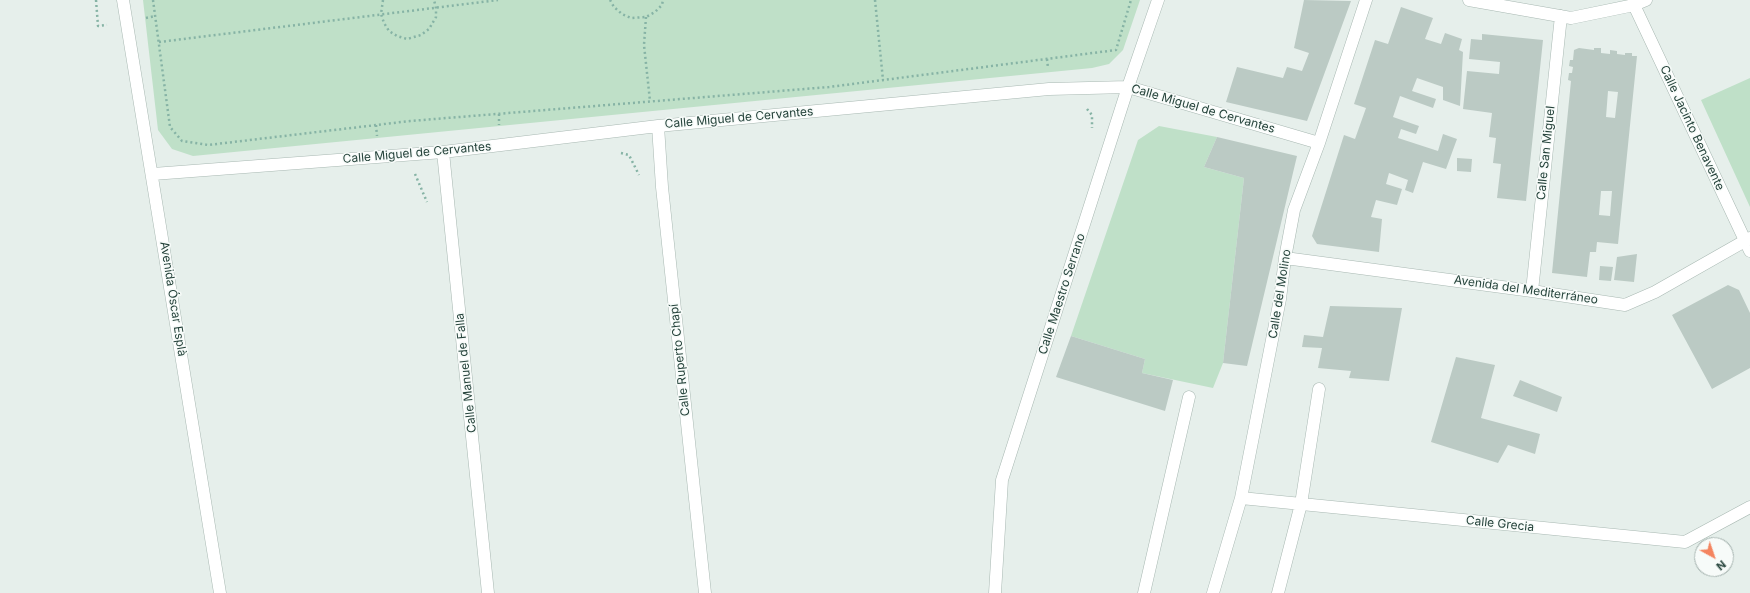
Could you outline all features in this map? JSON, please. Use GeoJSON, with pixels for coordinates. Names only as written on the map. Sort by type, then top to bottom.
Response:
{"type":"FeatureCollection","features":[{"type":"Feature","properties":{"kind":"street","name":"Calle Maestro Serrano"},"geometry":{"type":"LineString","coordinates":[[995,593],[1002,480],[1128,87],[1158,0]]}},
{"type":"Feature","properties":{"kind":"street","name":"Calle del Molino"},"geometry":{"type":"LineString","coordinates":[[1213,593],[1241,498],[1280,299],[1285,258],[1294,210],[1319,143],[1366,0]]}},
{"type":"Feature","properties":{"kind":"street"},"geometry":{"type":"LineString","coordinates":[[1469,0],[1571,18],[1608,5],[1634,5],[1646,0]]}},
{"type":"Feature","properties":{"kind":"street","name":"Avenida Óscar Esplà"},"geometry":{"type":"LineString","coordinates":[[122,2],[153,174],[220,593]]}},
{"type":"Feature","properties":{"kind":"street","name":"Calle Jacinto Benavente"},"geometry":{"type":"LineString","coordinates":[[1634,5],[1749,243]]}},
{"type":"Feature","properties":{"kind":"street","name":"Calle San Miguel"},"geometry":{"type":"LineString","coordinates":[[1532,290],[1561,16]]}},
{"type":"Feature","properties":{"kind":"street","name":"Calle Miguel de Cervantes"},"geometry":{"type":"LineString","coordinates":[[153,174],[443,152],[658,126],[1049,89],[1128,87],[1319,143]]}},
{"type":"Feature","properties":{"kind":"street","name":"Calle Ruperto Chapí"},"geometry":{"type":"LineString","coordinates":[[658,126],[662,187],[705,593]]}},
{"type":"Feature","properties":{"kind":"street","name":"Calle Manuel de Falla"},"geometry":{"type":"LineString","coordinates":[[443,152],[488,593]]}},
{"type":"Feature","properties":{"kind":"street","name":"Avenida del Mediterráneo"},"geometry":{"type":"LineString","coordinates":[[1285,258],[1532,290],[1626,304],[1655,292],[1749,243]]}},
{"type":"Feature","properties":{"kind":"street"},"geometry":{"type":"LineString","coordinates":[[1278,593],[1301,504],[1319,389]]}},
{"type":"Feature","properties":{"kind":"street"},"geometry":{"type":"LineString","coordinates":[[1144,593],[1189,397]]}},
{"type":"Feature","properties":{"kind":"street","name":"Calle Grecia"},"geometry":{"type":"LineString","coordinates":[[1241,498],[1685,542],[1750,507]]}},
{"type":"Feature","properties":{"kind":"path"},"geometry":{"type":"LineString","coordinates":[[153,0],[170,127],[182,141],[208,145],[410,121],[828,87],[1116,50],[1131,0]]}},
{"type":"Feature","properties":{"kind":"path"},"geometry":{"type":"LineString","coordinates":[[383,0],[381,14],[389,31],[397,36],[412,38],[421,35],[429,29],[436,17],[434,0]]}},
{"type":"Feature","properties":{"kind":"path"},"geometry":{"type":"LineString","coordinates":[[159,42],[498,0]]}},
{"type":"Feature","properties":{"kind":"path"},"geometry":{"type":"LineString","coordinates":[[610,0],[614,8],[631,18],[646,17],[655,12],[662,5],[663,0]]}},
{"type":"Feature","properties":{"kind":"path"},"geometry":{"type":"LineString","coordinates":[[875,0],[883,80]]}},
{"type":"Feature","properties":{"kind":"path"},"geometry":{"type":"LineString","coordinates":[[646,17],[644,45],[650,102]]}},
{"type":"Feature","properties":{"kind":"path"},"geometry":{"type":"LineString","coordinates":[[1084,105],[1092,115],[1092,130]]}},
{"type":"Feature","properties":{"kind":"path"},"geometry":{"type":"LineString","coordinates":[[592,106],[597,134]]}},
{"type":"Feature","properties":{"kind":"path"},"geometry":{"type":"LineString","coordinates":[[617,152],[629,154],[639,175],[641,189],[662,187]]}},
{"type":"Feature","properties":{"kind":"green space"},"geometry":{"type":"Polygon","coordinates":[[[143,0],[1140,0],[1123,50],[1109,64],[1092,68],[193,156],[172,149],[158,130],[143,0]]]}},
{"type":"Feature","properties":{"kind":"green space"},"geometry":{"type":"Polygon","coordinates":[[[1750,78],[1750,207],[1701,100],[1750,78]]]}},
{"type":"Feature","properties":{"kind":"green space"},"geometry":{"type":"Polygon","coordinates":[[[1159,126],[1217,137],[1204,167],[1244,178],[1223,363],[1213,388],[1142,373],[1145,359],[1071,336],[1138,140],[1159,126]]]}},
{"type":"Feature","properties":{"kind":"building"},"geometry":{"type":"Polygon","coordinates":[[[1304,0],[1351,1],[1307,121],[1226,102],[1237,67],[1283,78],[1287,67],[1302,71],[1309,53],[1294,48],[1304,0]]]}},
{"type":"Feature","properties":{"kind":"building"},"geometry":{"type":"Polygon","coordinates":[[[1401,7],[1433,18],[1425,39],[1441,44],[1445,33],[1462,39],[1459,50],[1463,52],[1460,106],[1443,100],[1443,87],[1417,78],[1412,91],[1436,99],[1433,108],[1400,96],[1393,117],[1419,126],[1416,134],[1401,129],[1398,138],[1438,151],[1443,134],[1457,139],[1446,169],[1423,162],[1413,193],[1405,190],[1408,180],[1389,173],[1386,184],[1402,189],[1397,205],[1376,200],[1371,217],[1382,219],[1379,252],[1317,244],[1312,236],[1344,135],[1355,139],[1366,108],[1354,104],[1375,40],[1388,44],[1401,7]]]}},
{"type":"Feature","properties":{"kind":"building"},"geometry":{"type":"Polygon","coordinates":[[[1482,34],[1543,40],[1526,201],[1497,198],[1501,164],[1493,163],[1496,138],[1489,137],[1492,113],[1463,109],[1467,71],[1499,74],[1500,62],[1469,59],[1471,39],[1482,40],[1482,34]]]}},
{"type":"Feature","properties":{"kind":"building"},"geometry":{"type":"Polygon","coordinates":[[[1579,48],[1594,50],[1594,48],[1601,48],[1601,53],[1610,54],[1610,50],[1617,51],[1617,54],[1625,55],[1625,53],[1632,53],[1632,56],[1637,56],[1618,244],[1597,242],[1596,252],[1590,252],[1587,277],[1552,273],[1571,81],[1568,80],[1569,73],[1572,73],[1573,67],[1569,66],[1570,60],[1573,60],[1574,50],[1579,48]],[[1608,91],[1606,117],[1615,118],[1618,92],[1608,91]],[[1601,191],[1599,215],[1610,216],[1612,191],[1601,191]]]}},
{"type":"Feature","properties":{"kind":"building"},"geometry":{"type":"Polygon","coordinates":[[[1217,137],[1297,156],[1247,366],[1223,363],[1244,178],[1204,167],[1217,137]]]}},
{"type":"Feature","properties":{"kind":"building"},"geometry":{"type":"Polygon","coordinates":[[[1457,158],[1472,159],[1471,172],[1457,171],[1457,158]]]}},
{"type":"Feature","properties":{"kind":"building"},"geometry":{"type":"Polygon","coordinates":[[[1637,254],[1634,282],[1614,280],[1617,257],[1637,254]]]}},
{"type":"Feature","properties":{"kind":"building"},"geometry":{"type":"Polygon","coordinates":[[[1600,266],[1613,267],[1611,281],[1599,280],[1600,266]]]}},
{"type":"Feature","properties":{"kind":"building"},"geometry":{"type":"Polygon","coordinates":[[[1728,285],[1739,290],[1750,313],[1750,368],[1712,389],[1672,315],[1728,285]]]}},
{"type":"Feature","properties":{"kind":"building"},"geometry":{"type":"Polygon","coordinates":[[[1330,306],[1402,308],[1389,381],[1349,378],[1351,371],[1318,368],[1322,348],[1302,347],[1304,335],[1323,337],[1330,306]]]}},
{"type":"Feature","properties":{"kind":"building"},"geometry":{"type":"Polygon","coordinates":[[[1071,336],[1145,359],[1142,373],[1173,380],[1165,411],[1056,377],[1071,336]]]}},
{"type":"Feature","properties":{"kind":"building"},"geometry":{"type":"Polygon","coordinates":[[[1456,357],[1495,365],[1481,418],[1540,434],[1535,454],[1508,445],[1498,463],[1431,442],[1456,357]]]}},
{"type":"Feature","properties":{"kind":"building"},"geometry":{"type":"Polygon","coordinates":[[[1520,380],[1562,397],[1557,412],[1513,396],[1520,380]]]}}]}
